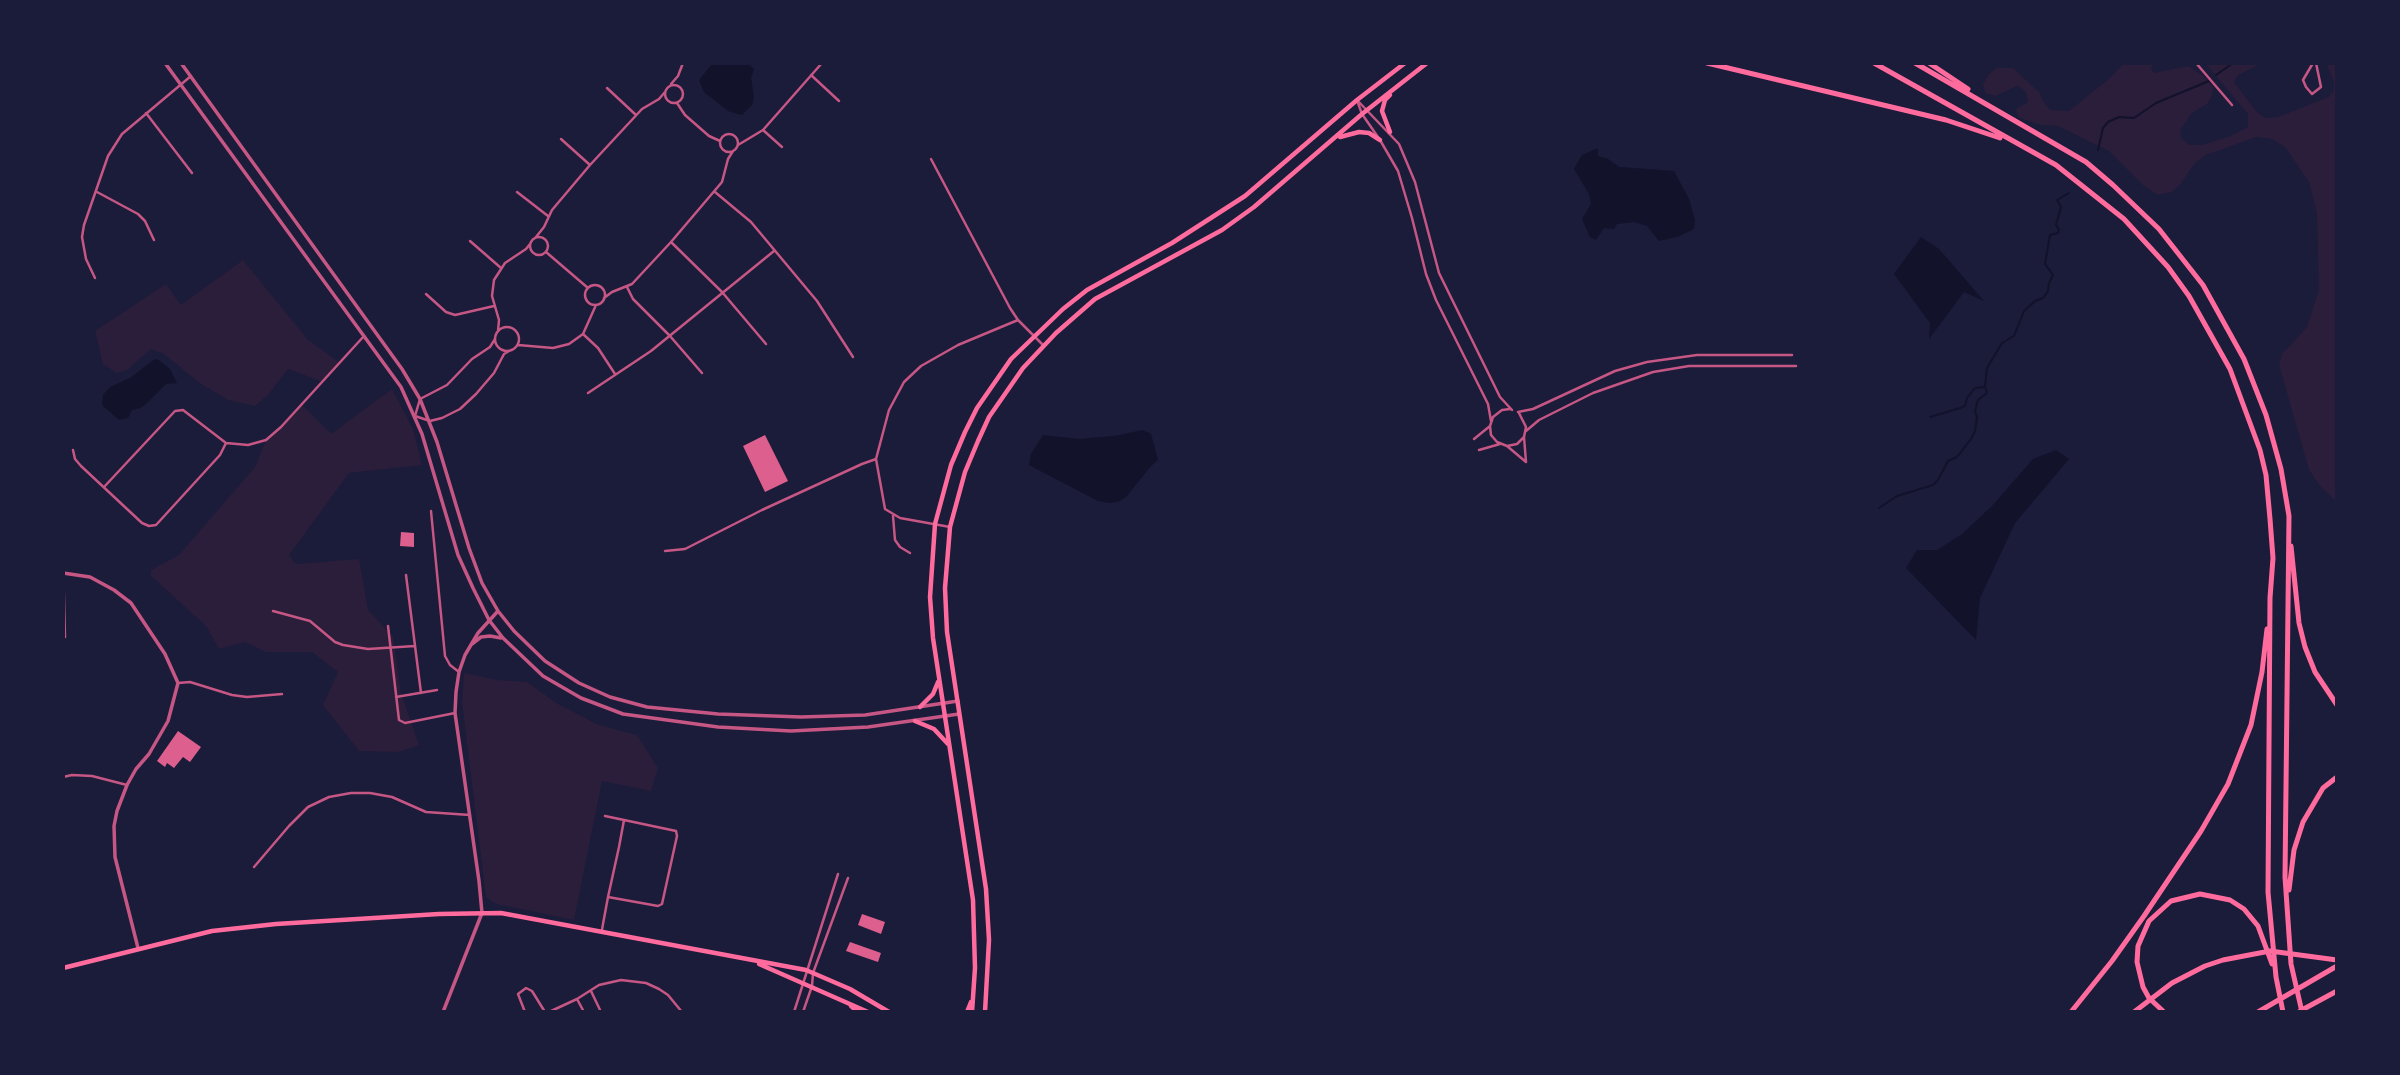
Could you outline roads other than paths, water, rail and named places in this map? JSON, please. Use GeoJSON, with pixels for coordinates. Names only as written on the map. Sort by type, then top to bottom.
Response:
{"type":"FeatureCollection","features":[{"type":"Feature","properties":{"kind":"highway"},"geometry":{"type":"LineString","coordinates":[[1707,63],[1946,120],[2013,142]]}},
{"type":"Feature","properties":{"kind":"highway"},"geometry":{"type":"LineString","coordinates":[[1874,63],[2056,165],[2124,219],[2168,267],[2206,324],[2230,369],[2260,450],[2266,475],[2273,558],[2262,671],[2252,725],[2228,784],[2196,839],[2112,961],[2071,1012]]}},
{"type":"Feature","properties":{"kind":"highway"},"geometry":{"type":"LineString","coordinates":[[1915,63],[2086,162],[2159,229],[2203,285],[2244,359],[2266,415],[2281,469],[2289,516],[2299,623],[2315,672],[2337,705]]}},
{"type":"Feature","properties":{"kind":"highway"},"geometry":{"type":"LineString","coordinates":[[1929,63],[2009,116]]}},
{"type":"Feature","properties":{"kind":"highway"},"geometry":{"type":"LineString","coordinates":[[2289,516],[2284,818],[2287,925],[2300,1012],[2337,991]]}},
{"type":"Feature","properties":{"kind":"highway"},"geometry":{"type":"LineString","coordinates":[[2270,598],[2268,892],[2276,977],[2283,1012]]}},
{"type":"Feature","properties":{"kind":"highway"},"geometry":{"type":"LineString","coordinates":[[2287,925],[2290,867],[2298,836],[2312,803],[2323,788],[2337,778]]}},
{"type":"Feature","properties":{"kind":"highway"},"geometry":{"type":"LineString","coordinates":[[2164,1012],[2149,998],[2143,987],[2137,962],[2138,946],[2149,921],[2159,910],[2184,896],[2215,895],[2244,909],[2258,926],[2276,977]]}},
{"type":"Feature","properties":{"kind":"highway"},"geometry":{"type":"LineString","coordinates":[[2136,1010],[2180,978],[2223,960],[2284,951],[2337,960]]}},
{"type":"Feature","properties":{"kind":"highway"},"geometry":{"type":"LineString","coordinates":[[2256,1012],[2337,966]]}},
{"type":"Feature","properties":{"kind":"main road"},"geometry":{"type":"LineString","coordinates":[[970,1012],[975,968],[972,900],[930,597],[935,524],[951,465],[977,408],[1011,359],[1034,335],[1087,290],[1172,243],[1245,196],[1357,100],[1405,63]]}},
{"type":"Feature","properties":{"kind":"main road"},"geometry":{"type":"LineString","coordinates":[[985,1012],[989,940],[986,889],[946,621],[945,588],[950,527],[965,472],[989,417],[1023,368],[1043,345],[1095,299],[1222,230],[1254,207],[1362,114],[1427,63]]}},
{"type":"Feature","properties":{"kind":"main road"},"geometry":{"type":"LineString","coordinates":[[1390,132],[1382,111],[1385,100],[1395,89]]}},
{"type":"Feature","properties":{"kind":"main road"},"geometry":{"type":"LineString","coordinates":[[1336,138],[1359,131],[1380,140]]}},
{"type":"Feature","properties":{"kind":"main road"},"geometry":{"type":"LineString","coordinates":[[920,707],[933,694],[939,677]]}},
{"type":"Feature","properties":{"kind":"main road"},"geometry":{"type":"LineString","coordinates":[[915,721],[934,729],[950,748]]}},
{"type":"Feature","properties":{"kind":"main road"},"geometry":{"type":"LineString","coordinates":[[63,968],[212,932],[276,924],[501,913],[806,970],[850,989],[889,1012]]}},
{"type":"Feature","properties":{"kind":"main road"},"geometry":{"type":"LineString","coordinates":[[752,961],[867,1012]]}},
{"type":"Feature","properties":{"kind":"main road"},"geometry":{"type":"LineString","coordinates":[[851,1006],[858,1012]]}},
{"type":"Feature","properties":{"kind":"street"},"geometry":{"type":"LineString","coordinates":[[165,63],[401,387],[415,416],[458,555],[489,620],[523,659],[563,690],[604,709],[633,716],[718,727],[791,730],[868,727],[960,714]]}},
{"type":"Feature","properties":{"kind":"street"},"geometry":{"type":"LineString","coordinates":[[181,63],[402,369],[420,399],[482,583],[498,611],[529,648],[561,673],[586,687],[610,697],[647,706],[746,717],[801,718],[865,715],[958,701]]}},
{"type":"Feature","properties":{"kind":"street"},"geometry":{"type":"LineString","coordinates":[[526,344],[515,330],[508,327],[494,306],[492,287],[500,268],[530,244],[544,227],[548,216],[590,166],[636,115],[665,92],[678,76],[683,63]]}},
{"type":"Feature","properties":{"kind":"street"},"geometry":{"type":"LineString","coordinates":[[415,416],[429,421],[450,415],[469,401],[494,373],[504,354],[518,345],[561,348],[583,334],[596,304],[612,292],[627,287],[671,242],[722,182],[728,159],[738,145],[763,130],[822,63]]}},
{"type":"Feature","properties":{"kind":"street"},"geometry":{"type":"LineString","coordinates":[[2196,63],[2232,105]]}},
{"type":"Feature","properties":{"kind":"street"},"geometry":{"type":"LineString","coordinates":[[2315,63],[2321,87],[2312,94],[2304,80],[2315,63]]}},
{"type":"Feature","properties":{"kind":"street"},"geometry":{"type":"LineString","coordinates":[[811,75],[839,100]]}},
{"type":"Feature","properties":{"kind":"street"},"geometry":{"type":"LineString","coordinates":[[95,278],[86,259],[82,237],[115,142],[191,76]]}},
{"type":"Feature","properties":{"kind":"street"},"geometry":{"type":"LineString","coordinates":[[677,103],[683,97],[678,76]]}},
{"type":"Feature","properties":{"kind":"street"},"geometry":{"type":"LineString","coordinates":[[669,86],[681,88]]}},
{"type":"Feature","properties":{"kind":"street"},"geometry":{"type":"LineString","coordinates":[[607,88],[636,115]]}},
{"type":"Feature","properties":{"kind":"street"},"geometry":{"type":"LineString","coordinates":[[665,92],[668,102]]}},
{"type":"Feature","properties":{"kind":"street"},"geometry":{"type":"LineString","coordinates":[[659,99],[677,103],[685,115],[709,136],[720,141],[728,159]]}},
{"type":"Feature","properties":{"kind":"street"},"geometry":{"type":"LineString","coordinates":[[1357,100],[1399,144],[1415,182],[1439,272],[1500,397],[1512,410],[1518,412],[1533,409],[1615,371],[1647,362],[1696,355],[1792,355]]}},
{"type":"Feature","properties":{"kind":"street"},"geometry":{"type":"LineString","coordinates":[[1357,100],[1362,114],[1398,171],[1426,274],[1436,300],[1488,404],[1494,439],[1526,462],[1526,422],[1518,412]]}},
{"type":"Feature","properties":{"kind":"street"},"geometry":{"type":"LineString","coordinates":[[146,113],[192,173]]}},
{"type":"Feature","properties":{"kind":"street"},"geometry":{"type":"LineString","coordinates":[[763,130],[782,147]]}},
{"type":"Feature","properties":{"kind":"street"},"geometry":{"type":"LineString","coordinates":[[720,141],[728,134],[747,138]]}},
{"type":"Feature","properties":{"kind":"street"},"geometry":{"type":"LineString","coordinates":[[736,136],[738,145]]}},
{"type":"Feature","properties":{"kind":"street"},"geometry":{"type":"LineString","coordinates":[[561,139],[590,166]]}},
{"type":"Feature","properties":{"kind":"street"},"geometry":{"type":"LineString","coordinates":[[726,151],[733,151]]}},
{"type":"Feature","properties":{"kind":"street"},"geometry":{"type":"LineString","coordinates":[[931,159],[1018,320],[1043,345]]}},
{"type":"Feature","properties":{"kind":"street"},"geometry":{"type":"LineString","coordinates":[[96,191],[138,214],[145,221],[154,240]]}},
{"type":"Feature","properties":{"kind":"street"},"geometry":{"type":"LineString","coordinates":[[517,192],[548,216]]}},
{"type":"Feature","properties":{"kind":"street"},"geometry":{"type":"LineString","coordinates":[[715,192],[751,222],[817,302],[853,356]]}},
{"type":"Feature","properties":{"kind":"street"},"geometry":{"type":"LineString","coordinates":[[522,252],[540,255],[546,252],[548,247],[544,227]]}},
{"type":"Feature","properties":{"kind":"street"},"geometry":{"type":"LineString","coordinates":[[536,237],[546,239]]}},
{"type":"Feature","properties":{"kind":"street"},"geometry":{"type":"LineString","coordinates":[[470,241],[500,268]]}},
{"type":"Feature","properties":{"kind":"street"},"geometry":{"type":"LineString","coordinates":[[671,242],[722,292],[766,344]]}},
{"type":"Feature","properties":{"kind":"street"},"geometry":{"type":"LineString","coordinates":[[530,244],[533,253]]}},
{"type":"Feature","properties":{"kind":"street"},"geometry":{"type":"LineString","coordinates":[[587,393],[670,336],[774,251]]}},
{"type":"Feature","properties":{"kind":"street"},"geometry":{"type":"LineString","coordinates":[[546,252],[587,288]]}},
{"type":"Feature","properties":{"kind":"street"},"geometry":{"type":"LineString","coordinates":[[587,288],[596,285],[612,292]]}},
{"type":"Feature","properties":{"kind":"street"},"geometry":{"type":"LineString","coordinates":[[627,287],[633,299],[702,373]]}},
{"type":"Feature","properties":{"kind":"street"},"geometry":{"type":"LineString","coordinates":[[587,288],[585,294],[592,313]]}},
{"type":"Feature","properties":{"kind":"street"},"geometry":{"type":"LineString","coordinates":[[603,289],[604,298]]}},
{"type":"Feature","properties":{"kind":"street"},"geometry":{"type":"LineString","coordinates":[[426,294],[446,312],[455,315],[494,306]]}},
{"type":"Feature","properties":{"kind":"street"},"geometry":{"type":"LineString","coordinates":[[588,302],[596,304]]}},
{"type":"Feature","properties":{"kind":"street"},"geometry":{"type":"LineString","coordinates":[[415,416],[420,399],[447,385],[472,359],[490,347],[498,331],[498,314]]}},
{"type":"Feature","properties":{"kind":"street"},"geometry":{"type":"LineString","coordinates":[[950,527],[893,516],[885,509],[876,460],[891,403],[911,374],[936,356],[1018,320]]}},
{"type":"Feature","properties":{"kind":"street"},"geometry":{"type":"LineString","coordinates":[[498,331],[508,327]]}},
{"type":"Feature","properties":{"kind":"street"},"geometry":{"type":"LineString","coordinates":[[583,334],[598,348],[615,374]]}},
{"type":"Feature","properties":{"kind":"street"},"geometry":{"type":"LineString","coordinates":[[104,487],[175,411],[183,410],[191,415],[226,443],[248,444],[266,440],[364,336]]}},
{"type":"Feature","properties":{"kind":"street"},"geometry":{"type":"LineString","coordinates":[[518,345],[520,339]]}},
{"type":"Feature","properties":{"kind":"street"},"geometry":{"type":"LineString","coordinates":[[495,340],[498,347],[509,351]]}},
{"type":"Feature","properties":{"kind":"street"},"geometry":{"type":"LineString","coordinates":[[1526,431],[1539,419],[1593,393],[1653,372],[1689,366],[1796,366]]}},
{"type":"Feature","properties":{"kind":"street"},"geometry":{"type":"LineString","coordinates":[[1491,421],[1497,413],[1512,410]]}},
{"type":"Feature","properties":{"kind":"street"},"geometry":{"type":"LineString","coordinates":[[1474,439],[1490,426]]}},
{"type":"Feature","properties":{"kind":"street"},"geometry":{"type":"LineString","coordinates":[[1507,446],[1517,444],[1524,437]]}},
{"type":"Feature","properties":{"kind":"street"},"geometry":{"type":"LineString","coordinates":[[73,450],[75,459],[81,466],[142,523],[149,526],[156,525],[220,455],[226,443]]}},
{"type":"Feature","properties":{"kind":"street"},"geometry":{"type":"LineString","coordinates":[[1479,450],[1501,444]]}},
{"type":"Feature","properties":{"kind":"street"},"geometry":{"type":"LineString","coordinates":[[665,551],[685,548],[818,484],[876,460]]}},
{"type":"Feature","properties":{"kind":"street"},"geometry":{"type":"LineString","coordinates":[[431,511],[446,656],[450,665],[459,672]]}},
{"type":"Feature","properties":{"kind":"street"},"geometry":{"type":"LineString","coordinates":[[893,516],[895,540],[910,553]]}},
{"type":"Feature","properties":{"kind":"street"},"geometry":{"type":"LineString","coordinates":[[63,562],[65,637]]}},
{"type":"Feature","properties":{"kind":"street"},"geometry":{"type":"LineString","coordinates":[[63,573],[90,578],[114,590],[131,604],[165,654],[178,682],[168,721],[127,785],[114,825],[114,847],[138,948]]}},
{"type":"Feature","properties":{"kind":"street"},"geometry":{"type":"LineString","coordinates":[[406,575],[421,693]]}},
{"type":"Feature","properties":{"kind":"street"},"geometry":{"type":"LineString","coordinates":[[273,611],[310,621],[342,645],[368,649],[415,646]]}},
{"type":"Feature","properties":{"kind":"street"},"geometry":{"type":"LineString","coordinates":[[443,1012],[482,913],[455,713],[459,672],[471,645],[498,611]]}},
{"type":"Feature","properties":{"kind":"street"},"geometry":{"type":"LineString","coordinates":[[388,626],[399,720],[405,723],[455,713]]}},
{"type":"Feature","properties":{"kind":"street"},"geometry":{"type":"LineString","coordinates":[[471,645],[481,637],[503,638]]}},
{"type":"Feature","properties":{"kind":"street"},"geometry":{"type":"LineString","coordinates":[[178,682],[190,682],[247,697],[282,694]]}},
{"type":"Feature","properties":{"kind":"street"},"geometry":{"type":"LineString","coordinates":[[396,697],[437,690]]}},
{"type":"Feature","properties":{"kind":"street"},"geometry":{"type":"LineString","coordinates":[[63,777],[92,776],[127,785]]}},
{"type":"Feature","properties":{"kind":"street"},"geometry":{"type":"LineString","coordinates":[[254,867],[289,825],[309,807],[329,797],[370,793],[392,797],[426,812],[470,815]]}},
{"type":"Feature","properties":{"kind":"street"},"geometry":{"type":"LineString","coordinates":[[605,816],[673,829],[677,833],[664,901],[658,906],[608,897]]}},
{"type":"Feature","properties":{"kind":"street"},"geometry":{"type":"LineString","coordinates":[[602,933],[624,820]]}},
{"type":"Feature","properties":{"kind":"street"},"geometry":{"type":"LineString","coordinates":[[794,1012],[838,874]]}},
{"type":"Feature","properties":{"kind":"street"},"geometry":{"type":"LineString","coordinates":[[803,1012],[813,986],[813,973],[848,878]]}},
{"type":"Feature","properties":{"kind":"street"},"geometry":{"type":"LineString","coordinates":[[829,903],[839,906]]}},
{"type":"Feature","properties":{"kind":"street"},"geometry":{"type":"LineString","coordinates":[[525,1012],[518,994],[527,988],[547,1012],[599,985],[621,979],[646,983],[668,995],[682,1012]]}},
{"type":"Feature","properties":{"kind":"street"},"geometry":{"type":"LineString","coordinates":[[591,991],[601,1012]]}},
{"type":"Feature","properties":{"kind":"street"},"geometry":{"type":"LineString","coordinates":[[576,999],[584,1012]]}},
{"type":"Feature","properties":{"kind":"waterway"},"geometry":{"type":"LineString","coordinates":[[2216,75],[2233,63]]}},
{"type":"Feature","properties":{"kind":"waterway"},"geometry":{"type":"LineString","coordinates":[[2098,150],[2103,128],[2108,122],[2119,117],[2134,118],[2156,103],[2209,81]]}},
{"type":"Feature","properties":{"kind":"waterway"},"geometry":{"type":"LineString","coordinates":[[1879,508],[1897,496],[1933,485],[1948,461],[1957,457],[1971,439],[1975,431],[1978,400],[1987,393],[1987,368],[2002,343],[2014,336],[2024,311],[2043,298],[2048,291],[2053,275],[2045,264],[2050,235],[2058,233],[2059,230],[2056,225],[2061,207],[2057,200],[2069,193]]}},
{"type":"Feature","properties":{"kind":"waterway"},"geometry":{"type":"LineString","coordinates":[[1930,417],[1965,406],[1967,398],[1975,388],[1984,387]]}}]}
